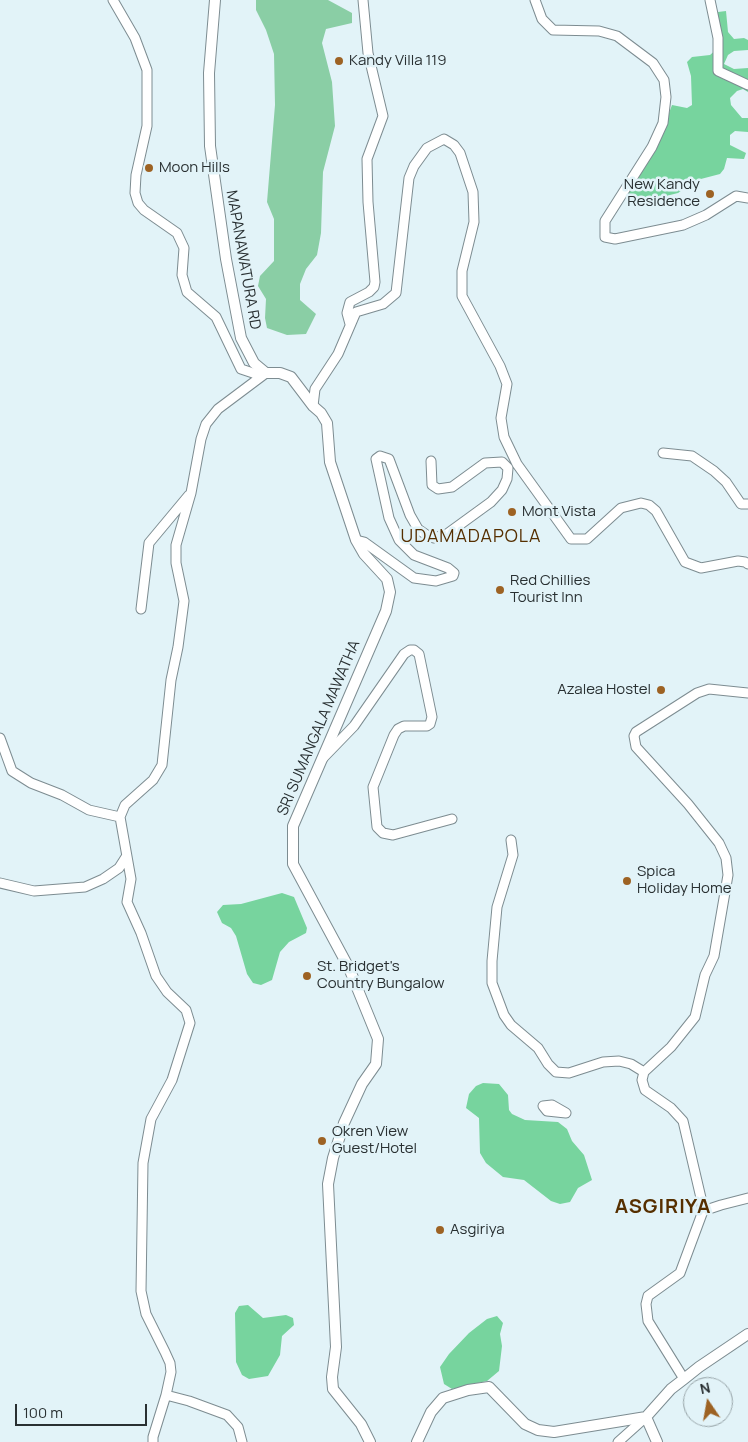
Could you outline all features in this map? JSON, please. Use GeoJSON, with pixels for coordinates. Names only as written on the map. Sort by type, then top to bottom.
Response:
{"type":"FeatureCollection","features":[{"type":"Feature","properties":{"kind":"street"},"geometry":{"type":"LineString","coordinates":[[113,0],[135,38],[147,70],[147,126],[136,175],[135,193],[138,203],[144,210],[177,233],[184,248],[182,275],[187,292],[216,317],[241,369],[254,373],[280,372],[291,377],[313,406]]}},
{"type":"Feature","properties":{"kind":"street","name":"MAPANAWATURA RD"},"geometry":{"type":"LineString","coordinates":[[215,0],[209,73],[210,146],[226,259],[241,338],[254,363],[266,373]]}},
{"type":"Feature","properties":{"kind":"street"},"geometry":{"type":"LineString","coordinates":[[350,324],[348,313],[350,302],[369,292],[374,288],[375,282],[368,202],[367,159],[383,116],[368,53],[363,0]]}},
{"type":"Feature","properties":{"kind":"street"},"geometry":{"type":"LineString","coordinates":[[535,0],[542,19],[553,30],[599,31],[618,36],[653,63],[664,80],[666,97],[663,123],[652,147],[605,221],[605,237],[615,239],[682,225],[706,215],[736,196],[748,198]]}},
{"type":"Feature","properties":{"kind":"street"},"geometry":{"type":"LineString","coordinates":[[710,0],[718,38],[718,71],[748,85]]}},
{"type":"Feature","properties":{"kind":"street"},"geometry":{"type":"LineString","coordinates":[[313,406],[315,390],[338,354],[356,312],[383,304],[396,293],[409,178],[414,166],[427,148],[444,139],[454,145],[460,153],[473,192],[474,222],[462,271],[462,296],[500,366],[507,384],[501,418],[504,437],[517,464],[571,539],[587,540],[621,508],[642,503],[649,505],[656,511],[685,562],[701,568],[738,561],[748,564]]}},
{"type":"Feature","properties":{"kind":"street"},"geometry":{"type":"LineString","coordinates":[[153,1442],[152,1437],[166,1395],[171,1372],[170,1363],[146,1314],[142,1291],[143,1163],[151,1119],[172,1080],[190,1023],[186,1010],[167,992],[156,976],[141,933],[127,902],[131,880],[120,817],[125,806],[153,780],[162,765],[171,680],[178,647],[184,601],[176,563],[176,545],[191,493],[201,439],[206,424],[218,409],[266,373]]}},
{"type":"Feature","properties":{"kind":"street","name":"SRI SUMANGALA MAWATHA"},"geometry":{"type":"LineString","coordinates":[[313,406],[321,413],[327,424],[330,462],[356,540],[364,554],[387,579],[390,592],[386,611],[293,826],[293,864],[349,968],[378,1039],[376,1064],[362,1084],[344,1123],[333,1158],[328,1184],[336,1347],[332,1377],[333,1389],[361,1424],[370,1442]]}},
{"type":"Feature","properties":{"kind":"street"},"geometry":{"type":"LineString","coordinates":[[663,453],[692,456],[726,482],[741,504],[748,504]]}},
{"type":"Feature","properties":{"kind":"street"},"geometry":{"type":"LineString","coordinates":[[356,540],[364,542],[414,578],[436,581],[453,576],[454,573],[448,568],[414,555],[399,540],[389,518],[376,459],[380,456],[389,459],[410,515],[418,528],[434,538],[447,534],[491,502],[502,490],[508,479],[508,468],[502,462],[485,463],[452,486],[438,489],[432,485],[431,460]]}},
{"type":"Feature","properties":{"kind":"street"},"geometry":{"type":"LineString","coordinates":[[141,610],[149,543],[191,493]]}},
{"type":"Feature","properties":{"kind":"street"},"geometry":{"type":"LineString","coordinates":[[322,760],[354,726],[404,654],[414,650],[419,654],[432,717],[430,724],[427,726],[404,726],[394,735],[373,787],[377,827],[384,833],[393,835],[452,819]]}},
{"type":"Feature","properties":{"kind":"street"},"geometry":{"type":"LineString","coordinates":[[683,1377],[648,1321],[646,1304],[648,1296],[680,1274],[703,1211],[683,1121],[672,1108],[645,1090],[642,1080],[644,1072],[671,1047],[695,1017],[705,975],[714,956],[728,875],[726,858],[719,843],[688,804],[636,747],[634,736],[636,732],[703,691],[709,689],[748,693]]}},
{"type":"Feature","properties":{"kind":"street"},"geometry":{"type":"LineString","coordinates":[[0,738],[12,772],[31,783],[62,795],[89,810],[120,817]]}},
{"type":"Feature","properties":{"kind":"street"},"geometry":{"type":"LineString","coordinates":[[511,840],[512,855],[497,907],[492,961],[492,983],[504,1015],[511,1025],[538,1048],[548,1064],[556,1072],[568,1073],[603,1062],[619,1061],[631,1064],[644,1072]]}},
{"type":"Feature","properties":{"kind":"street"},"geometry":{"type":"LineString","coordinates":[[0,883],[34,892],[85,887],[103,879],[118,868],[126,857]]}},
{"type":"Feature","properties":{"kind":"street"},"geometry":{"type":"LineString","coordinates":[[703,1211],[748,1198]]}},
{"type":"Feature","properties":{"kind":"street"},"geometry":{"type":"LineString","coordinates":[[686,1377],[748,1334]]}},
{"type":"Feature","properties":{"kind":"street"},"geometry":{"type":"LineString","coordinates":[[618,1442],[683,1380]]}},
{"type":"Feature","properties":{"kind":"street"},"geometry":{"type":"LineString","coordinates":[[418,1442],[431,1412],[443,1398],[468,1390],[489,1387],[524,1424],[538,1430],[554,1432],[646,1417]]}},
{"type":"Feature","properties":{"kind":"street"},"geometry":{"type":"LineString","coordinates":[[166,1395],[227,1415],[238,1427],[242,1442]]}},
{"type":"Feature","properties":{"kind":"street"},"geometry":{"type":"LineString","coordinates":[[646,1417],[657,1442]]}},
{"type":"Feature","properties":{"kind":"green space"},"geometry":{"type":"Polygon","coordinates":[[[256,0],[328,0],[352,13],[352,23],[326,29],[322,43],[332,82],[335,126],[323,172],[321,233],[317,255],[306,269],[300,284],[300,300],[316,314],[306,334],[287,335],[267,328],[265,318],[266,299],[258,286],[260,276],[274,261],[274,219],[267,202],[275,105],[274,54],[266,30],[256,10],[256,0]]]}},
{"type":"Feature","properties":{"kind":"green space"},"geometry":{"type":"Polygon","coordinates":[[[726,11],[728,32],[734,39],[744,38],[748,40],[748,50],[734,51],[728,55],[724,64],[734,69],[748,68],[748,92],[743,89],[737,91],[730,98],[731,105],[742,118],[748,118],[748,132],[735,131],[730,135],[730,145],[746,153],[744,159],[727,158],[724,169],[720,174],[697,180],[678,193],[646,201],[623,197],[655,151],[672,105],[687,108],[692,105],[691,76],[687,62],[692,57],[710,55],[718,48],[720,39],[711,26],[710,17],[718,12],[726,11]]]}},
{"type":"Feature","properties":{"kind":"green space"},"geometry":{"type":"Polygon","coordinates":[[[282,893],[294,897],[307,928],[306,933],[289,942],[280,952],[272,980],[261,985],[253,983],[247,974],[236,936],[231,928],[222,923],[217,912],[223,905],[241,904],[282,893]]]}},
{"type":"Feature","properties":{"kind":"green space"},"geometry":{"type":"Polygon","coordinates":[[[483,1083],[499,1084],[508,1095],[509,1110],[512,1114],[525,1120],[558,1122],[567,1129],[572,1141],[584,1155],[592,1180],[578,1188],[570,1202],[560,1204],[551,1201],[524,1180],[503,1177],[486,1163],[480,1153],[479,1118],[466,1108],[469,1094],[476,1086],[483,1083]]]}},
{"type":"Feature","properties":{"kind":"green space"},"geometry":{"type":"Polygon","coordinates":[[[248,1305],[263,1318],[286,1315],[293,1318],[294,1325],[282,1336],[280,1355],[268,1376],[249,1379],[242,1375],[236,1362],[235,1313],[239,1306],[248,1305]]]}},
{"type":"Feature","properties":{"kind":"green space"},"geometry":{"type":"Polygon","coordinates":[[[497,1316],[503,1323],[500,1334],[502,1346],[499,1371],[487,1381],[452,1389],[444,1384],[440,1367],[449,1354],[469,1333],[487,1319],[497,1316]]]}},
{"type":"Feature","properties":{"kind":"place","name":"Kandy Villa 119"},"geometry":{"type":"Point","coordinates":[339,61]}},
{"type":"Feature","properties":{"kind":"place","name":"Moon Hills"},"geometry":{"type":"Point","coordinates":[149,168]}},
{"type":"Feature","properties":{"kind":"place","name":"New Kandy Residence"},"geometry":{"type":"Point","coordinates":[710,194]}},
{"type":"Feature","properties":{"kind":"place","name":"Mont Vista"},"geometry":{"type":"Point","coordinates":[512,512]}},
{"type":"Feature","properties":{"kind":"place","name":"Red Chillies Tourist Inn"},"geometry":{"type":"Point","coordinates":[500,590]}},
{"type":"Feature","properties":{"kind":"place","name":"Azalea Hostel"},"geometry":{"type":"Point","coordinates":[661,690]}},
{"type":"Feature","properties":{"kind":"place","name":"Spica Holiday Home"},"geometry":{"type":"Point","coordinates":[627,881]}},
{"type":"Feature","properties":{"kind":"place","name":"St. Bridget's Country Bungalow"},"geometry":{"type":"Point","coordinates":[307,976]}},
{"type":"Feature","properties":{"kind":"place","name":"Okren View Guest/Hotel"},"geometry":{"type":"Point","coordinates":[322,1141]}},
{"type":"Feature","properties":{"kind":"place","name":"Asgiriya"},"geometry":{"type":"Point","coordinates":[440,1230]}},
{"type":"Feature","properties":{"kind":"district","name":"UDAMADAPOLA"},"geometry":{"type":"Point","coordinates":[471,537]}},
{"type":"Feature","properties":{"kind":"district","name":"ASGIRIYA"},"geometry":{"type":"Point","coordinates":[663,1207]}}]}
